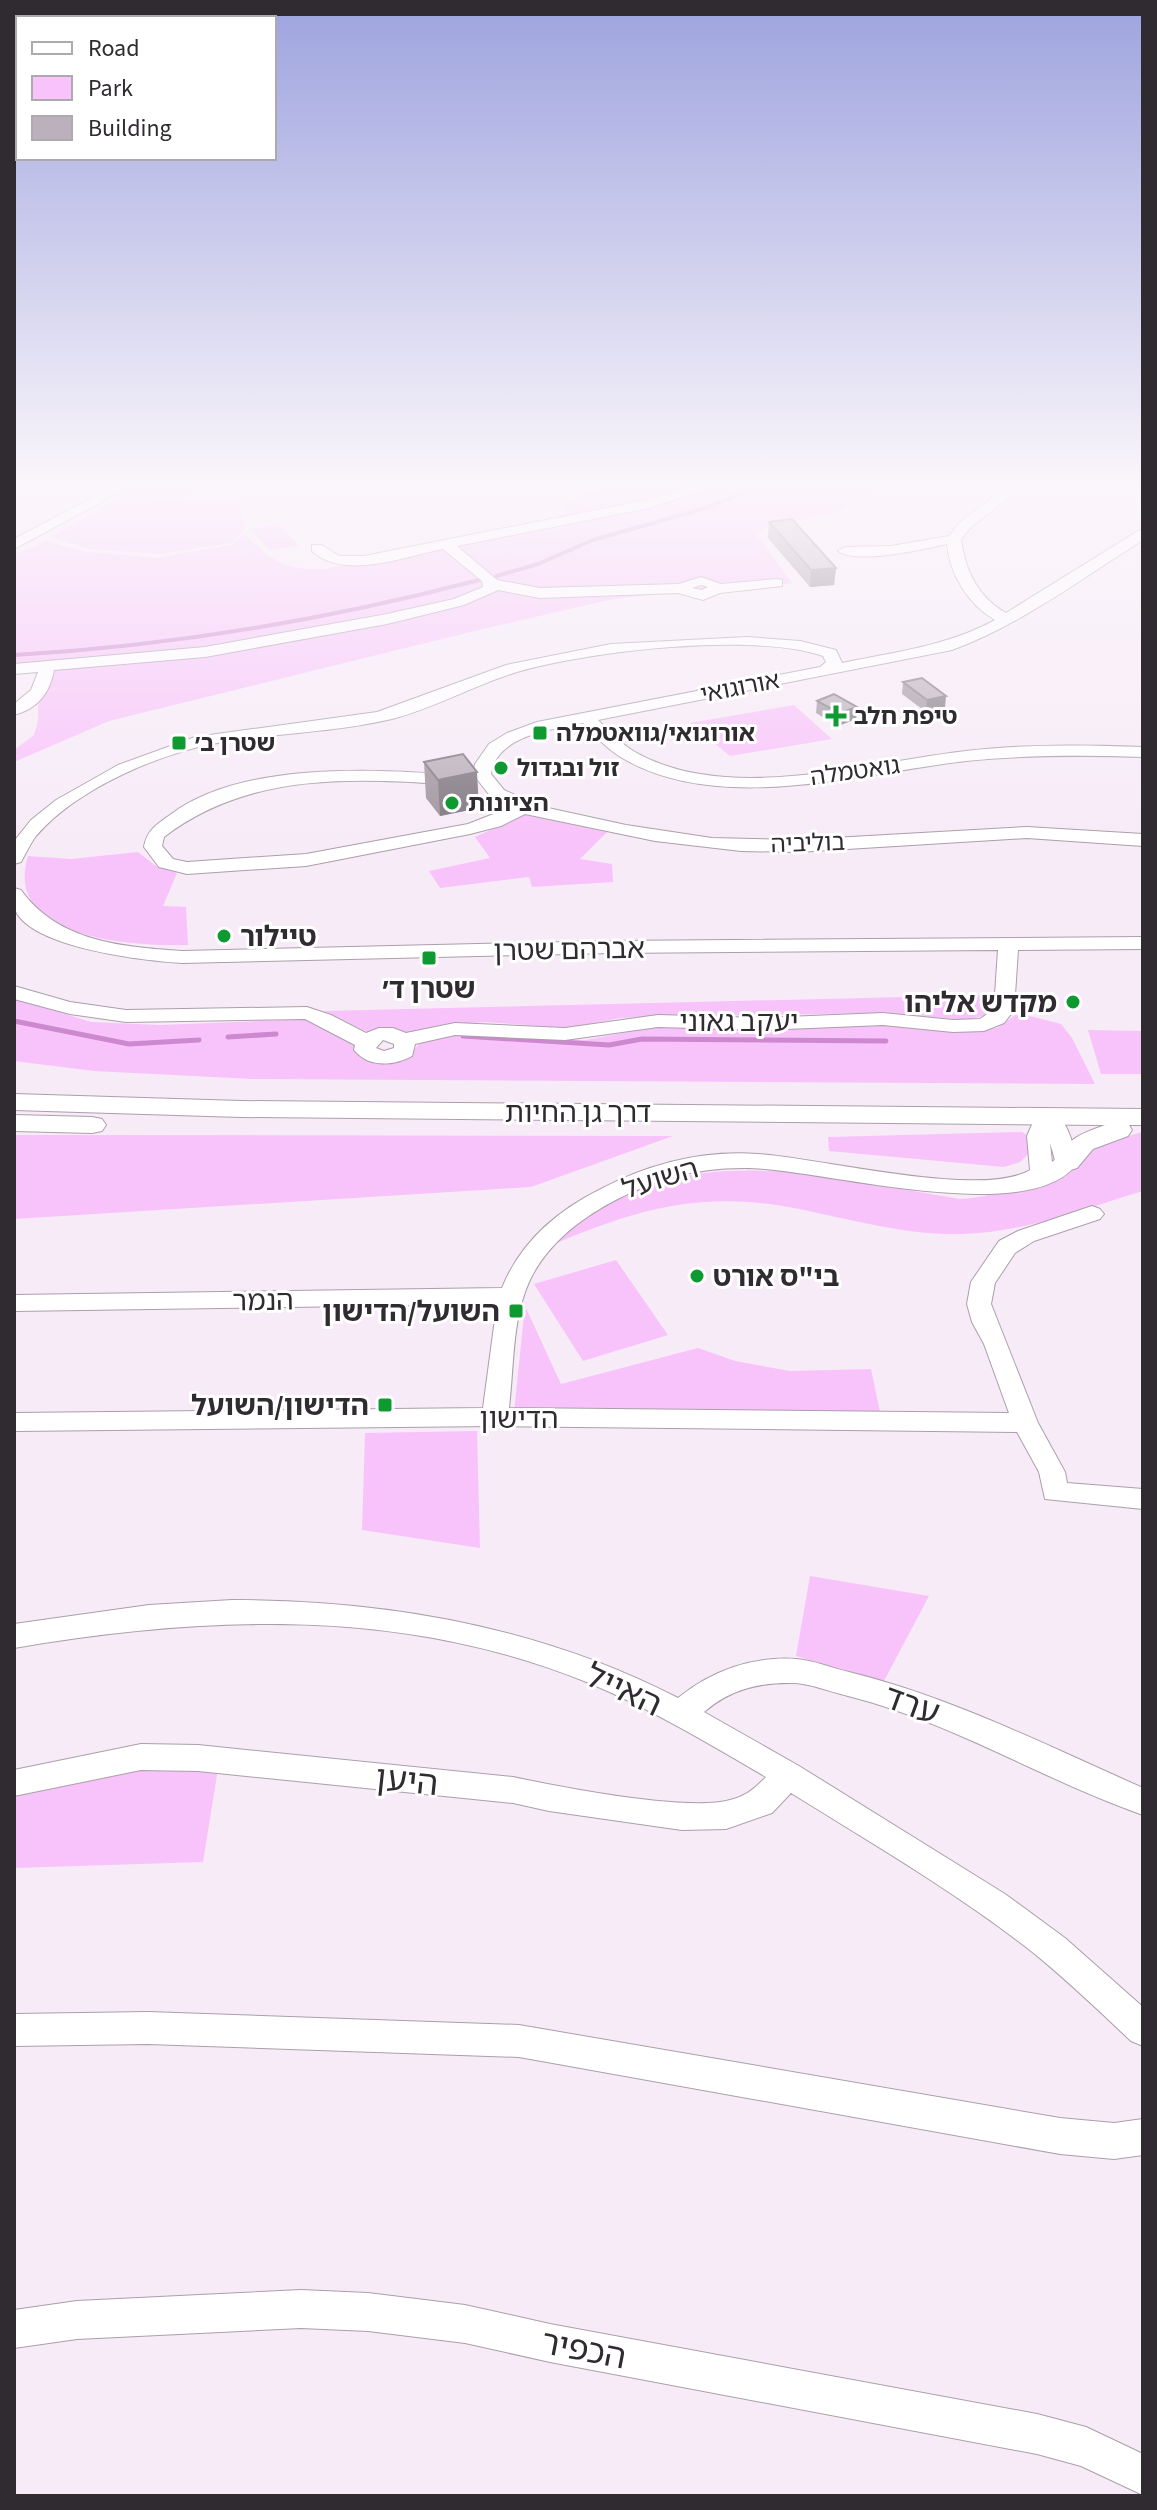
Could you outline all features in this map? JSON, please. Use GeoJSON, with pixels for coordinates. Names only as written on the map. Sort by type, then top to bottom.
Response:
{"type":"FeatureCollection","features":[{"type":"Feature","properties":{"kind":"main road","name":"דרך גן החיות"},"geometry":{"type":"LineString","coordinates":[[14,1102],[1048,1125]]}},
{"type":"Feature","properties":{"kind":"main road","name":"דרך גן החיות"},"geometry":{"type":"LineString","coordinates":[[14,1123],[230,1128],[1135,1125]]}},
{"type":"Feature","properties":{"kind":"main road"},"geometry":{"type":"LineString","coordinates":[[1067,1162],[1083,1143],[1135,1125]]}},
{"type":"Feature","properties":{"kind":"street"},"geometry":{"type":"LineString","coordinates":[[14,669],[186,655],[297,636],[461,601]]}},
{"type":"Feature","properties":{"kind":"street"},"geometry":{"type":"LineString","coordinates":[[977,601],[1006,620]]}},
{"type":"Feature","properties":{"kind":"street","name":"אורוגואי"},"geometry":{"type":"LineString","coordinates":[[485,782],[482,766],[485,756],[530,730],[585,716],[891,659],[958,643],[1006,620],[1036,601]]}},
{"type":"Feature","properties":{"kind":"street"},"geometry":{"type":"LineString","coordinates":[[14,858],[30,832],[77,794],[143,761],[194,744],[379,717],[479,679],[577,654],[628,647],[722,642],[818,648],[862,658],[891,659]]}},
{"type":"Feature","properties":{"kind":"street"},"geometry":{"type":"LineString","coordinates":[[818,648],[830,653],[835,660],[824,672]]}},
{"type":"Feature","properties":{"kind":"street"},"geometry":{"type":"LineString","coordinates":[[14,710],[37,697],[43,688],[47,665]]}},
{"type":"Feature","properties":{"kind":"street","name":"גואטמלה"},"geometry":{"type":"LineString","coordinates":[[585,716],[614,745],[635,759],[683,773],[730,781],[789,780],[991,754],[1143,752]]}},
{"type":"Feature","properties":{"kind":"street"},"geometry":{"type":"LineString","coordinates":[[485,782],[350,777],[270,784],[200,803],[163,826],[155,835],[153,847],[166,863],[187,868],[306,860],[470,829],[495,822],[525,807]]}},
{"type":"Feature","properties":{"kind":"street","name":"בוליביה"},"geometry":{"type":"LineString","coordinates":[[485,782],[505,799],[525,807],[626,830],[722,844],[798,846],[1013,832],[1088,834],[1143,840]]}},
{"type":"Feature","properties":{"kind":"street","name":"אברהם שטרן"},"geometry":{"type":"LineString","coordinates":[[14,894],[31,916],[92,945],[182,957],[611,947],[1143,943]]}},
{"type":"Feature","properties":{"kind":"street","name":"יעקב גאוני"},"geometry":{"type":"LineString","coordinates":[[14,992],[53,1006],[106,1015],[166,1017],[307,1013],[366,1042],[386,1034],[404,1040],[455,1029],[565,1034],[658,1021],[761,1024],[883,1019],[953,1026],[984,1025],[997,1019],[1004,1010],[1008,944]]}},
{"type":"Feature","properties":{"kind":"street"},"geometry":{"type":"LineString","coordinates":[[1048,1125],[1067,1162]]}},
{"type":"Feature","properties":{"kind":"street"},"geometry":{"type":"LineString","coordinates":[[1025,1183],[1042,1173],[1038,1147],[1048,1125]]}},
{"type":"Feature","properties":{"kind":"street","name":"השועל"},"geometry":{"type":"LineString","coordinates":[[495,1417],[511,1296],[535,1252],[563,1222],[606,1195],[673,1168],[707,1162],[759,1161],[901,1182],[956,1186],[1025,1183],[1059,1170],[1067,1162]]}},
{"type":"Feature","properties":{"kind":"street"},"geometry":{"type":"LineString","coordinates":[[1092,1214],[1026,1236],[1007,1247],[983,1282],[979,1304],[1025,1423],[1052,1472],[1055,1492],[1143,1499]]}},
{"type":"Feature","properties":{"kind":"street","name":"הנמר"},"geometry":{"type":"LineString","coordinates":[[14,1303],[511,1296]]}},
{"type":"Feature","properties":{"kind":"street","name":"הדישון"},"geometry":{"type":"LineString","coordinates":[[14,1422],[495,1417],[1025,1423]]}},
{"type":"Feature","properties":{"kind":"street","name":"האייל"},"geometry":{"type":"LineString","coordinates":[[14,1636],[127,1618],[234,1611],[374,1621],[473,1637],[539,1653],[602,1676],[788,1775],[995,1906],[1041,1939],[1143,2030]]}},
{"type":"Feature","properties":{"kind":"street","name":"ערד"},"geometry":{"type":"LineString","coordinates":[[679,1715],[710,1689],[729,1680],[758,1673],[797,1671],[882,1692],[997,1737],[1143,1802]]}},
{"type":"Feature","properties":{"kind":"street","name":"היען"},"geometry":{"type":"LineString","coordinates":[[14,1783],[141,1757],[198,1758],[513,1790],[549,1798],[682,1816],[726,1815],[761,1803],[788,1775]]}},
{"type":"Feature","properties":{"kind":"street"},"geometry":{"type":"LineString","coordinates":[[14,2030],[161,2028],[519,2041],[1060,2136],[1114,2141],[1143,2137]]}},
{"type":"Feature","properties":{"kind":"street","name":"הכפיר"},"geometry":{"type":"LineString","coordinates":[[14,2329],[77,2320],[301,2309],[368,2312],[465,2324],[612,2355],[1037,2434],[1086,2447],[1143,2475]]}},
{"type":"Feature","properties":{"kind":"green space"},"geometry":{"type":"Polygon","coordinates":[[[14,601],[604,601],[109,721],[14,762],[14,750],[34,735],[38,721],[39,662],[14,665],[14,601]]]}},
{"type":"Feature","properties":{"kind":"green space"},"geometry":{"type":"Polygon","coordinates":[[[794,705],[832,739],[730,756],[690,723],[794,705]]]}},
{"type":"Feature","properties":{"kind":"green space"},"geometry":{"type":"Polygon","coordinates":[[[526,814],[607,832],[580,859],[612,864],[613,882],[532,887],[529,877],[440,888],[429,871],[490,858],[475,837],[526,814]]]}},
{"type":"Feature","properties":{"kind":"green space"},"geometry":{"type":"Polygon","coordinates":[[[138,852],[156,866],[177,873],[163,906],[186,907],[188,945],[137,943],[78,932],[53,921],[34,905],[25,884],[28,856],[71,859],[138,852]]]}},
{"type":"Feature","properties":{"kind":"green space"},"geometry":{"type":"Polygon","coordinates":[[[986,995],[995,1007],[982,1016],[967,1020],[887,1013],[646,1017],[620,1018],[568,1028],[485,1022],[456,1024],[407,1035],[395,1030],[368,1032],[324,1011],[986,995]]]}},
{"type":"Feature","properties":{"kind":"green space"},"geometry":{"type":"Polygon","coordinates":[[[14,998],[91,1022],[160,1025],[309,1019],[355,1044],[369,1061],[388,1062],[409,1055],[419,1044],[438,1037],[473,1032],[534,1039],[585,1040],[661,1026],[893,1025],[960,1032],[997,1028],[1018,1013],[1061,1024],[1072,1038],[1095,1084],[253,1079],[94,1071],[14,1061],[14,998]]]}},
{"type":"Feature","properties":{"kind":"green space"},"geometry":{"type":"Polygon","coordinates":[[[1088,1030],[1143,1031],[1143,1074],[1101,1074],[1088,1030]]]}},
{"type":"Feature","properties":{"kind":"green space"},"geometry":{"type":"Polygon","coordinates":[[[1022,1132],[1032,1139],[1031,1151],[1020,1162],[1004,1167],[829,1151],[828,1137],[1022,1132]]]}},
{"type":"Feature","properties":{"kind":"green space"},"geometry":{"type":"Polygon","coordinates":[[[1143,1132],[1143,1191],[1053,1219],[1007,1229],[940,1234],[879,1226],[765,1204],[702,1202],[643,1212],[552,1245],[598,1209],[646,1186],[696,1174],[747,1171],[799,1173],[960,1199],[1008,1189],[1096,1148],[1143,1132]]]}},
{"type":"Feature","properties":{"kind":"green space"},"geometry":{"type":"Polygon","coordinates":[[[14,1135],[673,1136],[531,1187],[14,1219],[14,1135]]]}},
{"type":"Feature","properties":{"kind":"green space"},"geometry":{"type":"Polygon","coordinates":[[[616,1260],[668,1335],[583,1361],[534,1284],[616,1260]]]}},
{"type":"Feature","properties":{"kind":"green space"},"geometry":{"type":"Polygon","coordinates":[[[525,1306],[561,1384],[698,1348],[735,1361],[790,1371],[871,1369],[880,1412],[514,1412],[525,1306]]]}},
{"type":"Feature","properties":{"kind":"green space"},"geometry":{"type":"Polygon","coordinates":[[[477,1431],[480,1548],[362,1530],[365,1433],[477,1431]]]}},
{"type":"Feature","properties":{"kind":"green space"},"geometry":{"type":"Polygon","coordinates":[[[810,1576],[929,1596],[884,1681],[796,1656],[810,1576]]]}},
{"type":"Feature","properties":{"kind":"green space"},"geometry":{"type":"Polygon","coordinates":[[[153,1768],[218,1769],[203,1862],[14,1868],[14,1793],[89,1774],[153,1768]]]}},
{"type":"Feature","properties":{"kind":"building"},"geometry":{"type":"Polygon","coordinates":[[[922,678],[946,696],[927,700],[903,682],[922,678]]]}},
{"type":"Feature","properties":{"kind":"building"},"geometry":{"type":"Polygon","coordinates":[[[834,694],[857,707],[839,713],[817,701],[834,694]]]}},
{"type":"Feature","properties":{"kind":"building"},"geometry":{"type":"Polygon","coordinates":[[[463,754],[477,772],[438,780],[424,762],[463,754]]]}},
{"type":"Feature","properties":{"kind":"waterway"},"geometry":{"type":"LineString","coordinates":[[14,655],[190,638],[390,601]]}},
{"type":"Feature","properties":{"kind":"waterway"},"geometry":{"type":"LineString","coordinates":[[14,1021],[129,1044],[199,1040]]}},
{"type":"Feature","properties":{"kind":"waterway"},"geometry":{"type":"LineString","coordinates":[[228,1037],[276,1034]]}},
{"type":"Feature","properties":{"kind":"waterway"},"geometry":{"type":"LineString","coordinates":[[463,1036],[609,1045],[642,1039],[886,1041]]}},
{"type":"Feature","properties":{"kind":"place","name":"טיפת חלב"},"geometry":{"type":"Point","coordinates":[836,716]}},
{"type":"Feature","properties":{"kind":"place","name":"אורוגואי/גוואטמלה"},"geometry":{"type":"Point","coordinates":[540,733]}},
{"type":"Feature","properties":{"kind":"place","name":"שטרן ב׳"},"geometry":{"type":"Point","coordinates":[179,743]}},
{"type":"Feature","properties":{"kind":"place","name":"זול ובגדול"},"geometry":{"type":"Point","coordinates":[501,768]}},
{"type":"Feature","properties":{"kind":"place","name":"הציונות"},"geometry":{"type":"Point","coordinates":[452,803]}},
{"type":"Feature","properties":{"kind":"place","name":"טיילור"},"geometry":{"type":"Point","coordinates":[224,936]}},
{"type":"Feature","properties":{"kind":"place","name":"שטרן ד׳"},"geometry":{"type":"Point","coordinates":[429,958]}},
{"type":"Feature","properties":{"kind":"place","name":"מקדש אליהו"},"geometry":{"type":"Point","coordinates":[1073,1002]}},
{"type":"Feature","properties":{"kind":"place","name":"בי\"ס אורט"},"geometry":{"type":"Point","coordinates":[697,1276]}},
{"type":"Feature","properties":{"kind":"place","name":"השועל/הדישון"},"geometry":{"type":"Point","coordinates":[516,1311]}},
{"type":"Feature","properties":{"kind":"place","name":"הדישון/השועל"},"geometry":{"type":"Point","coordinates":[385,1405]}}]}
